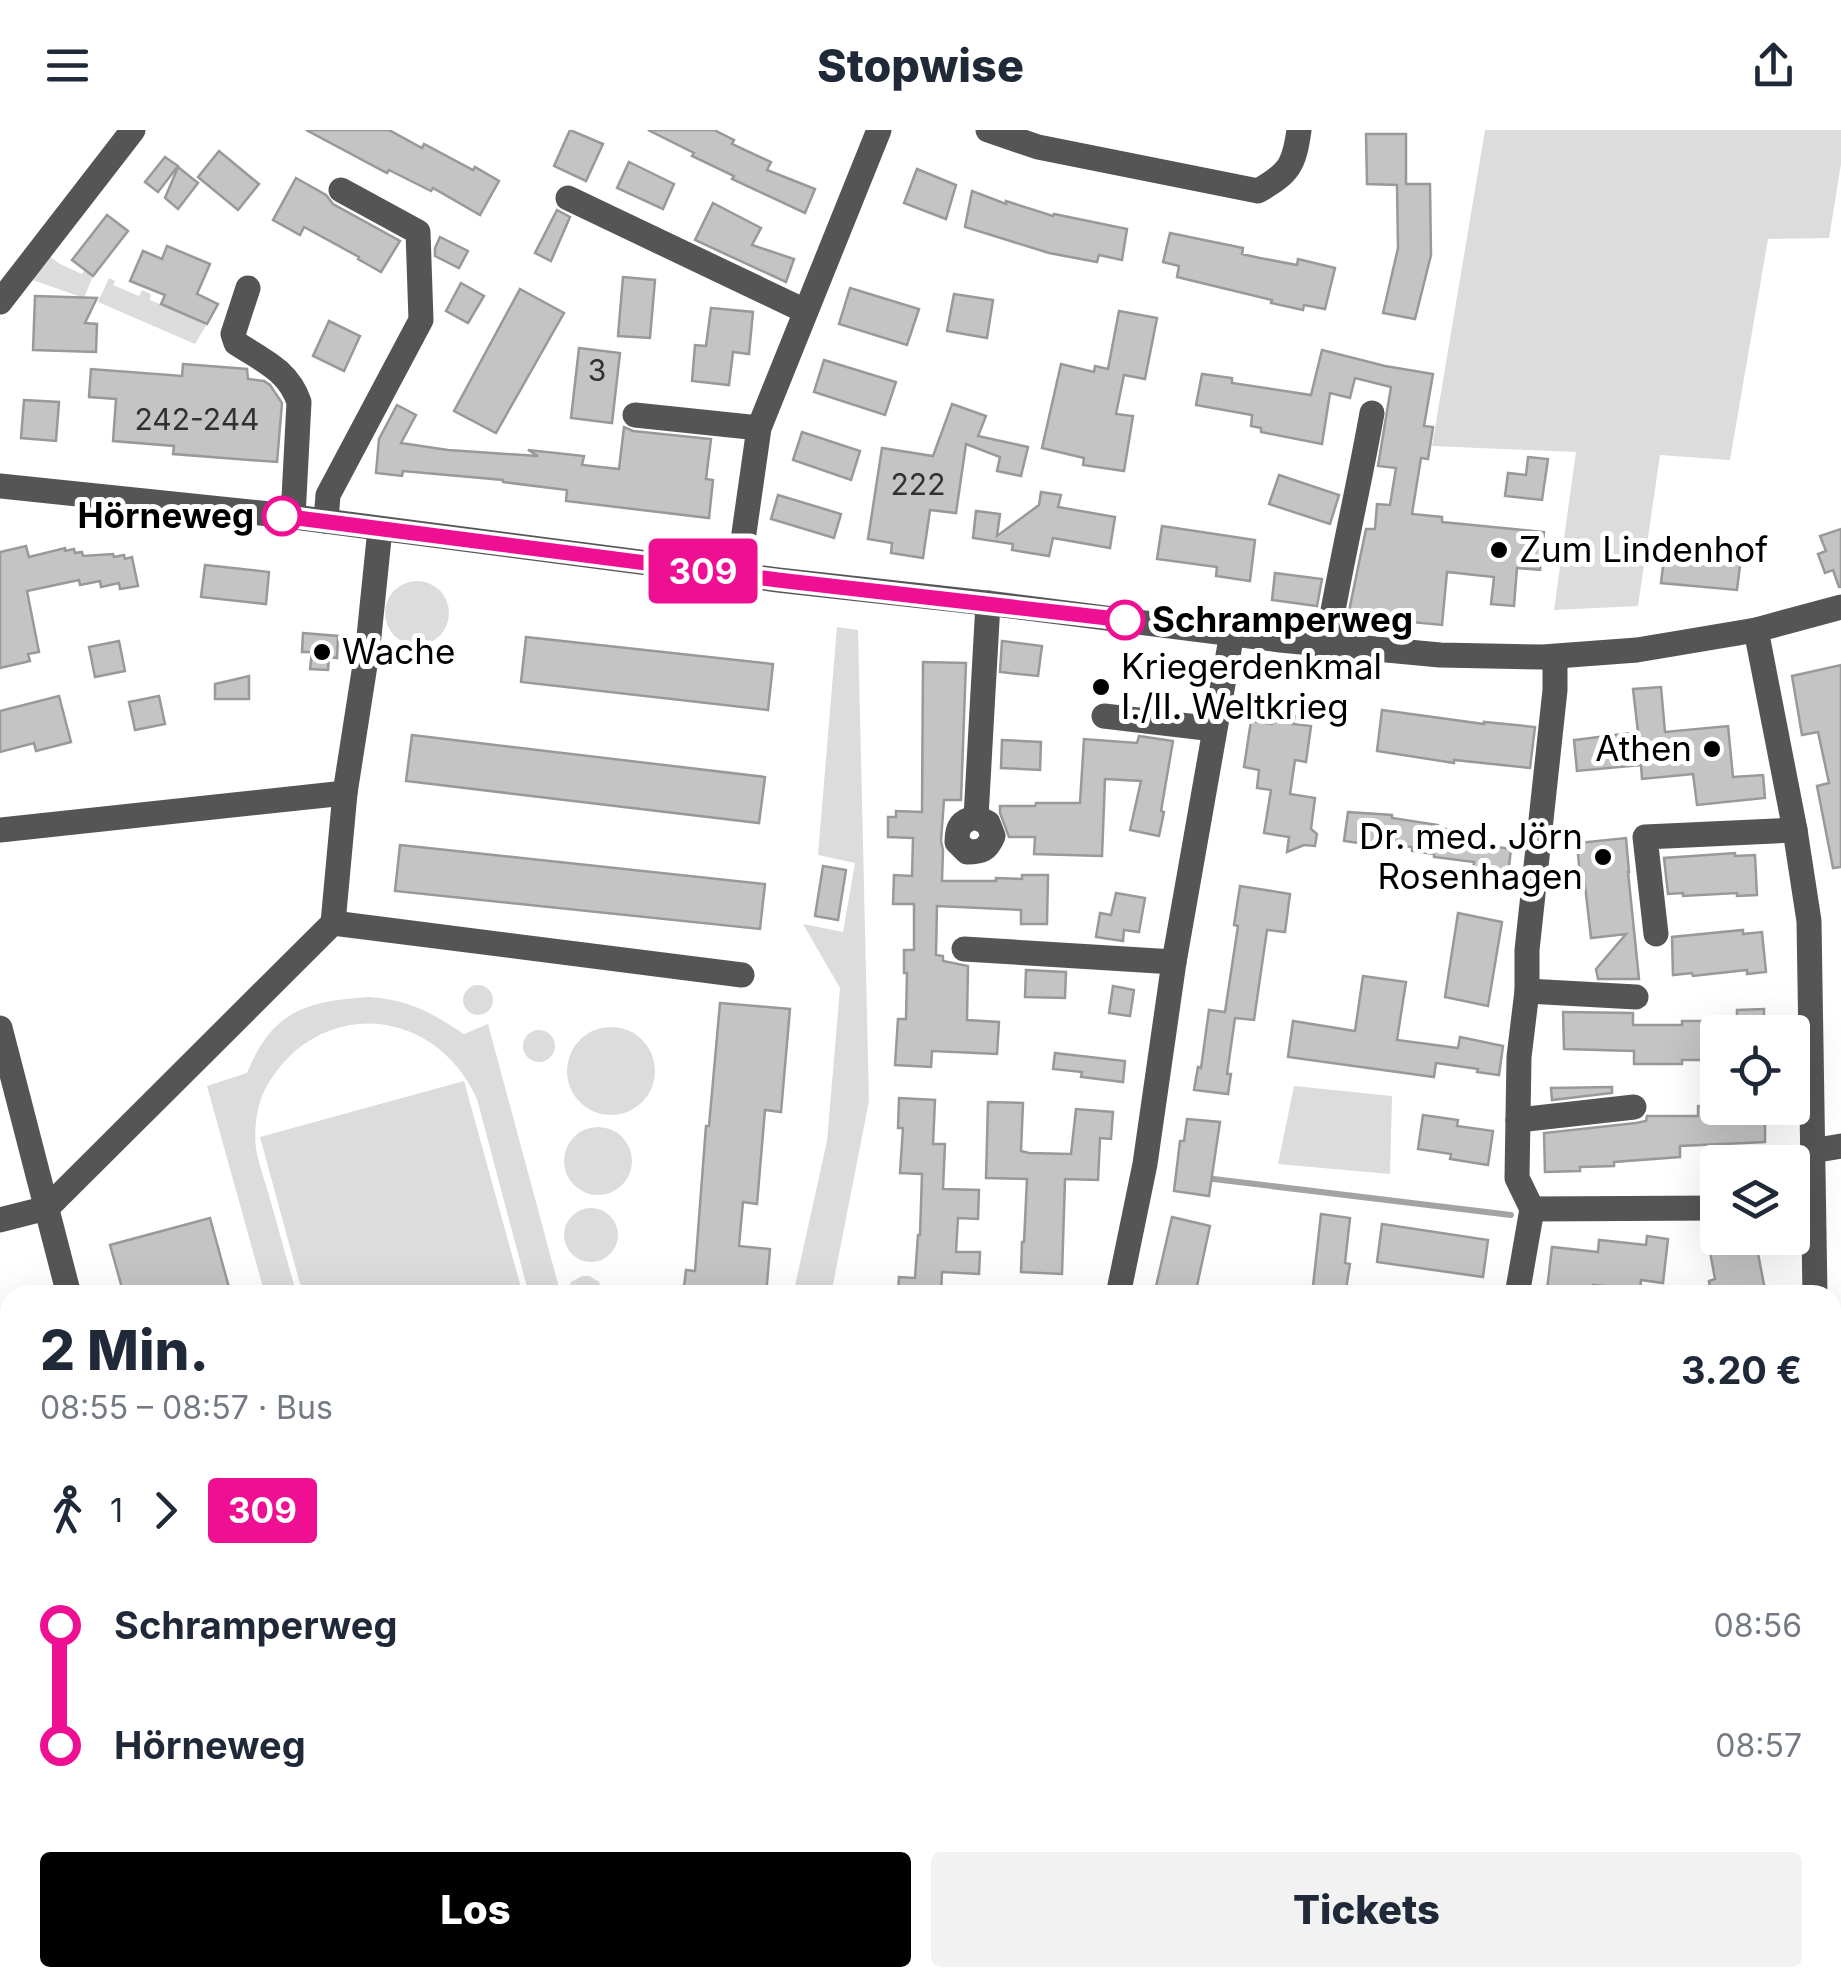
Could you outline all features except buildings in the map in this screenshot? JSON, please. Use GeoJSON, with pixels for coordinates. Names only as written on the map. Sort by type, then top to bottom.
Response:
{"type":"FeatureCollection","features":[{"type":"Feature","properties":{"kind":"street"},"geometry":{"type":"LineString","coordinates":[[0,302],[133,130]]}},
{"type":"Feature","properties":{"kind":"street"},"geometry":{"type":"LineString","coordinates":[[738,575],[759,428],[879,130]]}},
{"type":"Feature","properties":{"kind":"street"},"geometry":{"type":"LineString","coordinates":[[988,130],[1038,147],[1258,191],[1281,178],[1296,154],[1300,130]]}},
{"type":"Feature","properties":{"kind":"street"},"geometry":{"type":"LineString","coordinates":[[326,521],[328,495],[421,320],[418,232],[340,190]]}},
{"type":"Feature","properties":{"kind":"street"},"geometry":{"type":"LineString","coordinates":[[568,198],[805,311]]}},
{"type":"Feature","properties":{"kind":"street"},"geometry":{"type":"LineString","coordinates":[[248,288],[234,334],[236,343],[285,375],[299,402],[293,517]]}},
{"type":"Feature","properties":{"kind":"street"},"geometry":{"type":"LineString","coordinates":[[1327,644],[1372,413]]}},
{"type":"Feature","properties":{"kind":"street"},"geometry":{"type":"LineString","coordinates":[[635,415],[759,428]]}},
{"type":"Feature","properties":{"kind":"street"},"geometry":{"type":"LineString","coordinates":[[0,486],[293,517],[1232,634],[1440,655],[1555,657],[1637,650],[1756,630],[1841,607]]}},
{"type":"Feature","properties":{"kind":"street"},"geometry":{"type":"LineString","coordinates":[[0,1220],[47,1208],[333,922],[380,529]]}},
{"type":"Feature","properties":{"kind":"street"},"geometry":{"type":"LineString","coordinates":[[976,817],[988,603]]}},
{"type":"Feature","properties":{"kind":"street"},"geometry":{"type":"LineString","coordinates":[[1756,630],[1809,920],[1810,1163]]}},
{"type":"Feature","properties":{"kind":"street"},"geometry":{"type":"LineString","coordinates":[[1120,1285],[1145,1164],[1174,962],[1232,634]]}},
{"type":"Feature","properties":{"kind":"street"},"geometry":{"type":"LineString","coordinates":[[1520,1285],[1532,1209],[1518,1178],[1520,1035],[1555,690],[1555,657]]}},
{"type":"Feature","properties":{"kind":"street"},"geometry":{"type":"LineString","coordinates":[[1104,716],[1214,729]]}},
{"type":"Feature","properties":{"kind":"street"},"geometry":{"type":"LineString","coordinates":[[0,830],[346,793]]}},
{"type":"Feature","properties":{"kind":"street"},"geometry":{"type":"LineString","coordinates":[[1656,934],[1645,837],[1795,830]]}},
{"type":"Feature","properties":{"kind":"street"},"geometry":{"type":"LineString","coordinates":[[333,922],[742,975]]}},
{"type":"Feature","properties":{"kind":"street"},"geometry":{"type":"LineString","coordinates":[[964,949],[1174,962]]}},
{"type":"Feature","properties":{"kind":"street"},"geometry":{"type":"LineString","coordinates":[[1527,990],[1636,997]]}},
{"type":"Feature","properties":{"kind":"street"},"geometry":{"type":"LineString","coordinates":[[0,1028],[66,1285]]}},
{"type":"Feature","properties":{"kind":"street"},"geometry":{"type":"LineString","coordinates":[[1518,1120],[1634,1107]]}},
{"type":"Feature","properties":{"kind":"street"},"geometry":{"type":"LineString","coordinates":[[1812,1151],[1841,1146]]}},
{"type":"Feature","properties":{"kind":"street"},"geometry":{"type":"LineString","coordinates":[[1532,1209],[1700,1208]]}},
{"type":"Feature","properties":{"kind":"street"},"geometry":{"type":"LineString","coordinates":[[1810,1255],[1814,1285]]}},
{"type":"Feature","properties":{"kind":"shaded area"},"geometry":{"type":"Polygon","coordinates":[[[1485,130],[1841,130],[1841,164],[1829,238],[1768,239],[1730,460],[1660,455],[1638,606],[1554,610],[1576,452],[1432,446],[1485,130]]]}},
{"type":"Feature","properties":{"kind":"shaded area"},"geometry":{"type":"Polygon","coordinates":[[[45,253],[60,264],[93,276],[84,298],[27,278],[45,253]]]}},
{"type":"Feature","properties":{"kind":"shaded area"},"geometry":{"type":"Polygon","coordinates":[[[109,278],[115,281],[113,285],[139,296],[142,290],[151,294],[150,300],[207,324],[195,344],[98,302],[109,278]]]}},
{"type":"Feature","properties":{"kind":"shaded area"},"geometry":{"type":"Polygon","coordinates":[[[417,581],[439,591],[449,613],[439,635],[417,645],[395,635],[385,613],[395,591],[417,581]]]}},
{"type":"Feature","properties":{"kind":"shaded area"},"geometry":{"type":"Polygon","coordinates":[[[837,627],[858,630],[869,1101],[833,1285],[795,1285],[827,1141],[840,988],[803,924],[843,932],[855,863],[818,855],[837,627]]]}},
{"type":"Feature","properties":{"kind":"shaded area"},"geometry":{"type":"Polygon","coordinates":[[[478,985],[489,989],[493,1000],[489,1011],[478,1015],[467,1011],[463,1000],[467,989],[478,985]]]}},
{"type":"Feature","properties":{"kind":"shaded area"},"geometry":{"type":"Polygon","coordinates":[[[369,997],[396,1001],[419,1008],[464,1034],[488,1024],[558,1285],[526,1285],[477,1099],[462,1074],[421,1037],[371,1024],[345,1026],[319,1035],[289,1057],[262,1095],[255,1143],[294,1285],[262,1285],[207,1086],[247,1073],[257,1052],[280,1023],[309,1006],[369,997]]]}},
{"type":"Feature","properties":{"kind":"shaded area"},"geometry":{"type":"Polygon","coordinates":[[[611,1027],[628,1030],[642,1040],[652,1054],[652,1088],[642,1102],[628,1112],[611,1115],[594,1112],[580,1102],[570,1088],[567,1071],[570,1054],[580,1040],[594,1030],[611,1027]]]}},
{"type":"Feature","properties":{"kind":"shaded area"},"geometry":{"type":"Polygon","coordinates":[[[539,1030],[551,1034],[555,1046],[551,1058],[539,1062],[527,1058],[523,1046],[527,1034],[539,1030]]]}},
{"type":"Feature","properties":{"kind":"shaded area"},"geometry":{"type":"Polygon","coordinates":[[[464,1081],[520,1285],[300,1285],[260,1137],[464,1081]]]}},
{"type":"Feature","properties":{"kind":"shaded area"},"geometry":{"type":"Polygon","coordinates":[[[1294,1086],[1392,1096],[1390,1174],[1278,1164],[1294,1086]]]}},
{"type":"Feature","properties":{"kind":"shaded area"},"geometry":{"type":"Polygon","coordinates":[[[598,1127],[622,1137],[632,1161],[622,1185],[598,1195],[574,1185],[564,1161],[574,1137],[598,1127]]]}},
{"type":"Feature","properties":{"kind":"shaded area"},"geometry":{"type":"Polygon","coordinates":[[[591,1208],[610,1216],[618,1235],[610,1254],[591,1262],[572,1254],[564,1235],[572,1216],[591,1208]]]}},
{"type":"Feature","properties":{"kind":"shaded area"},"geometry":{"type":"Polygon","coordinates":[[[589,1276],[600,1285],[570,1285],[589,1276]]]}},
{"type":"Feature","properties":{"kind":"waterway"},"geometry":{"type":"LineString","coordinates":[[1205,1178],[1511,1215]]}},
{"type":"Feature","properties":{"kind":"bus line","name":"309"},"geometry":{"type":"LineString","coordinates":[[282,516],[564,554],[1125,620]]}},
{"type":"Feature","properties":{"kind":"place","name":"Hörneweg"},"geometry":{"type":"Point","coordinates":[282,516]}},
{"type":"Feature","properties":{"kind":"place","name":"Zum Lindenhof"},"geometry":{"type":"Point","coordinates":[1499,550]}},
{"type":"Feature","properties":{"kind":"place","name":"Schramperweg"},"geometry":{"type":"Point","coordinates":[1125,620]}},
{"type":"Feature","properties":{"kind":"place","name":"Wache"},"geometry":{"type":"Point","coordinates":[322,652]}},
{"type":"Feature","properties":{"kind":"place","name":"Kriegerdenkmal I./II. Weltkrieg"},"geometry":{"type":"Point","coordinates":[1101,687]}},
{"type":"Feature","properties":{"kind":"place","name":"Athen"},"geometry":{"type":"Point","coordinates":[1712,749]}},
{"type":"Feature","properties":{"kind":"place","name":"Dr. med. Jörn Rosenhagen"},"geometry":{"type":"Point","coordinates":[1603,857]}}]}
